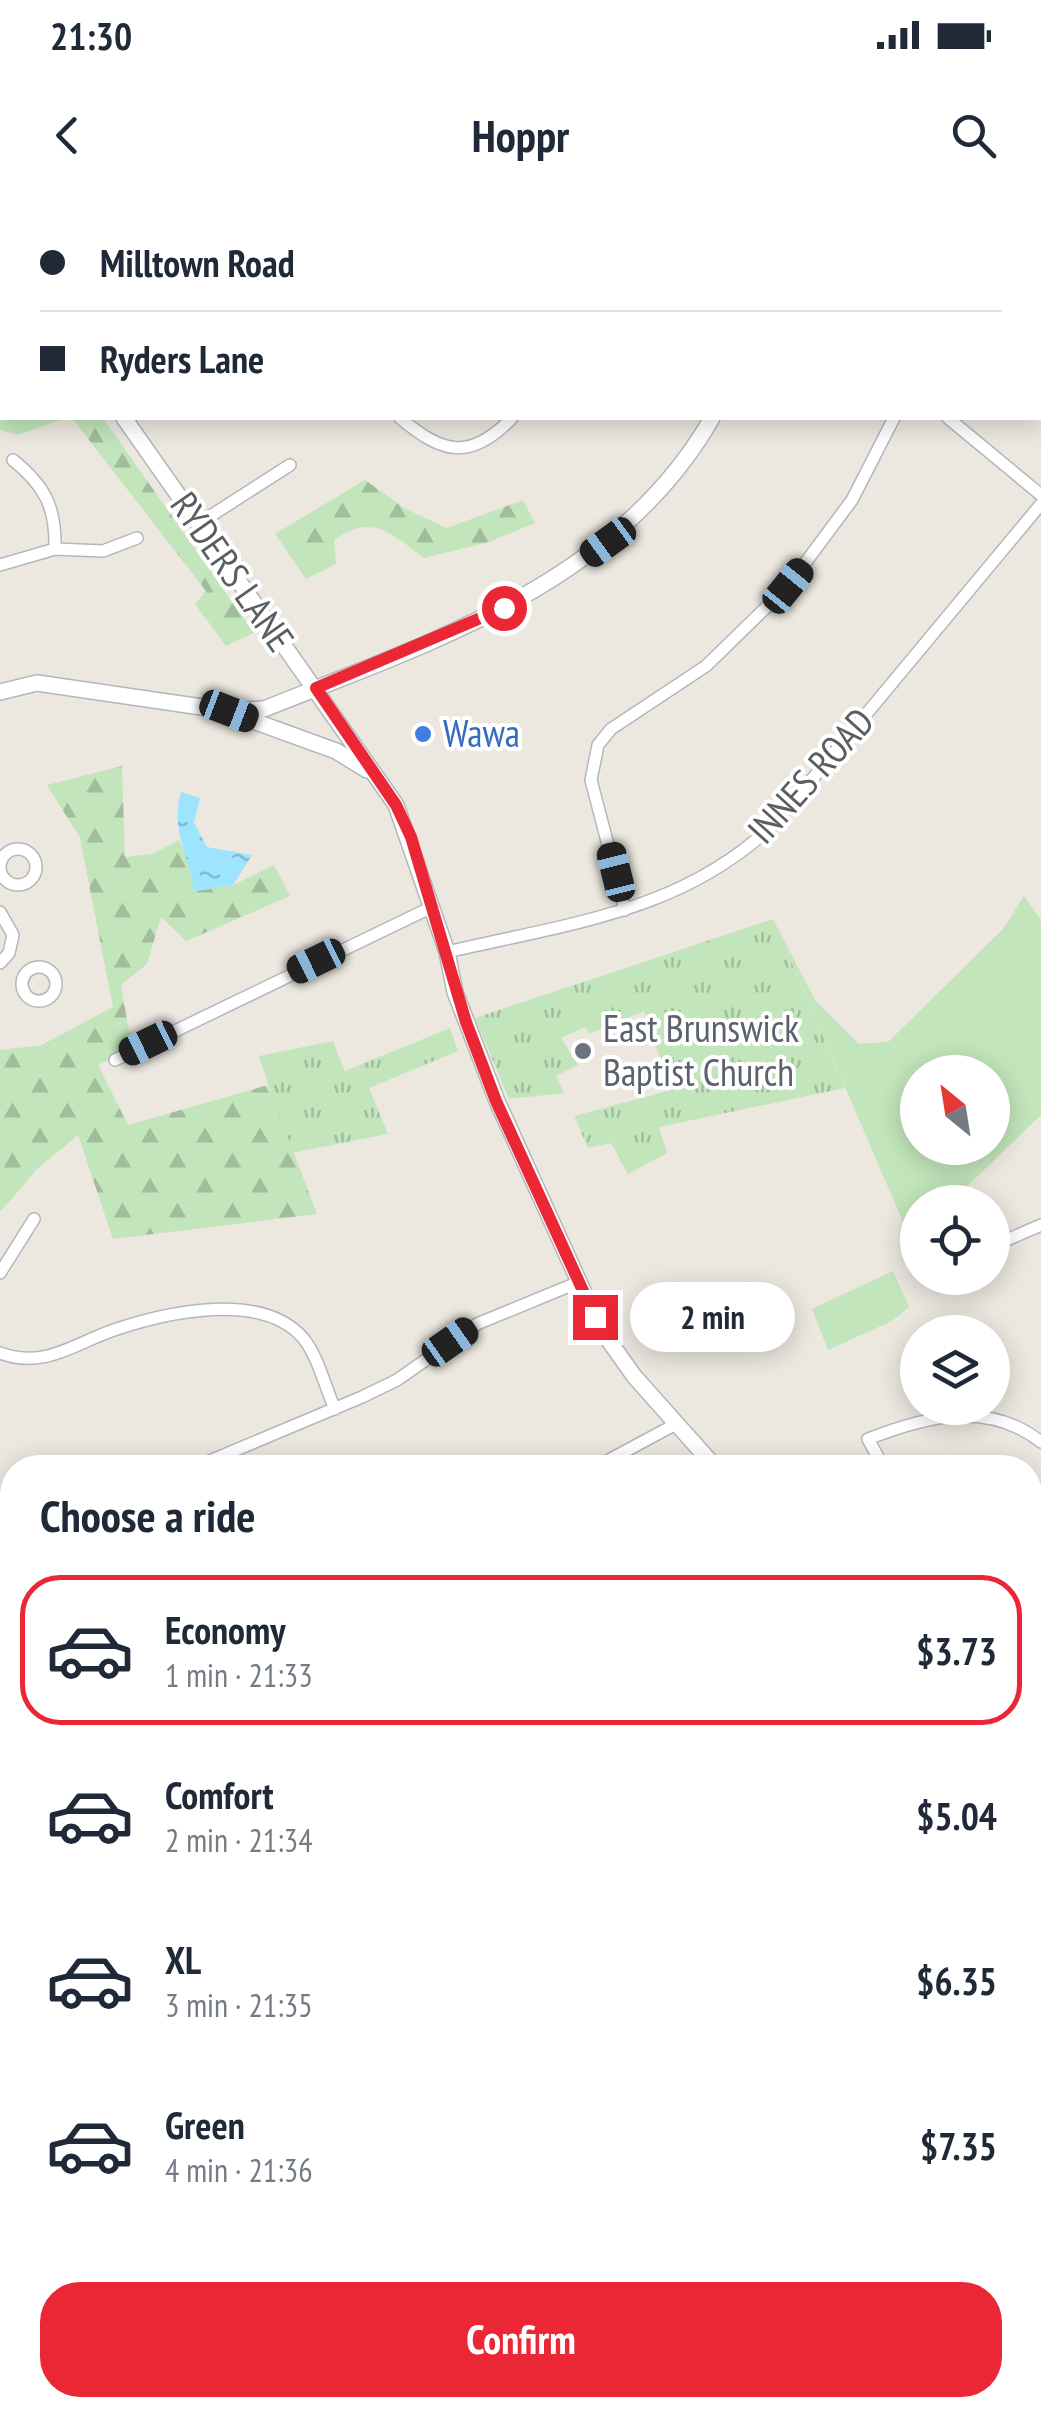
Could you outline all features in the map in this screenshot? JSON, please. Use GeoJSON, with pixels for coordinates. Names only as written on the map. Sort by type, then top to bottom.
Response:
{"type":"FeatureCollection","features":[{"type":"Feature","properties":{"kind":"main road","name":"RYDERS LANE"},"geometry":{"type":"LineString","coordinates":[[125,420],[396,805],[411,837],[448,952],[455,992],[496,1101],[600,1328],[704,1455]]}},
{"type":"Feature","properties":{"kind":"main road"},"geometry":{"type":"LineString","coordinates":[[0,692],[37,683],[229,711],[264,709],[504,608],[562,576],[632,521],[686,457],[711,420]]}},
{"type":"Feature","properties":{"kind":"main road"},"geometry":{"type":"LineString","coordinates":[[229,711],[336,751],[372,772]]}},
{"type":"Feature","properties":{"kind":"street"},"geometry":{"type":"LineString","coordinates":[[403,420],[440,446],[460,450],[482,442],[510,420]]}},
{"type":"Feature","properties":{"kind":"street"},"geometry":{"type":"LineString","coordinates":[[625,910],[591,780],[598,745],[611,729],[706,666],[788,586],[852,500],[893,420]]}},
{"type":"Feature","properties":{"kind":"street"},"geometry":{"type":"LineString","coordinates":[[950,420],[1041,495]]}},
{"type":"Feature","properties":{"kind":"street"},"geometry":{"type":"LineString","coordinates":[[13,460],[37,480],[56,512],[56,549]]}},
{"type":"Feature","properties":{"kind":"street"},"geometry":{"type":"LineString","coordinates":[[198,524],[290,465]]}},
{"type":"Feature","properties":{"kind":"street","name":"INNES ROAD"},"geometry":{"type":"LineString","coordinates":[[448,952],[625,910],[706,878],[758,840],[1041,504]]}},
{"type":"Feature","properties":{"kind":"street"},"geometry":{"type":"LineString","coordinates":[[0,566],[56,549],[103,551],[137,538]]}},
{"type":"Feature","properties":{"kind":"street"},"geometry":{"type":"LineString","coordinates":[[115,1060],[432,907]]}},
{"type":"Feature","properties":{"kind":"street"},"geometry":{"type":"LineString","coordinates":[[0,912],[13,935],[1,963],[21,977]]}},
{"type":"Feature","properties":{"kind":"street"},"geometry":{"type":"LineString","coordinates":[[0,1273],[34,1218]]}},
{"type":"Feature","properties":{"kind":"street"},"geometry":{"type":"LineString","coordinates":[[1010,1239],[1041,1226]]}},
{"type":"Feature","properties":{"kind":"street"},"geometry":{"type":"LineString","coordinates":[[224,1455],[397,1380],[477,1324],[579,1282]]}},
{"type":"Feature","properties":{"kind":"street"},"geometry":{"type":"LineString","coordinates":[[0,1353],[22,1360],[43,1359],[118,1328],[193,1312],[235,1311],[270,1318],[305,1341],[335,1409]]}},
{"type":"Feature","properties":{"kind":"street"},"geometry":{"type":"LineString","coordinates":[[877,1455],[868,1439],[914,1421],[967,1413],[1019,1425],[1041,1442]]}},
{"type":"Feature","properties":{"kind":"street"},"geometry":{"type":"LineString","coordinates":[[618,1455],[676,1424]]}},
{"type":"Feature","properties":{"kind":"green space"},"geometry":{"type":"Polygon","coordinates":[[[0,420],[60,420],[18,435],[0,430],[0,420]]]}},
{"type":"Feature","properties":{"kind":"green space"},"geometry":{"type":"Polygon","coordinates":[[[74,420],[104,420],[254,633],[226,646],[195,604],[206,591],[74,420]]]}},
{"type":"Feature","properties":{"kind":"green space"},"geometry":{"type":"Polygon","coordinates":[[[365,480],[404,508],[447,528],[523,500],[535,523],[489,542],[424,558],[391,534],[371,527],[360,528],[334,540],[336,564],[306,579],[275,534],[365,480]]]}},
{"type":"Feature","properties":{"kind":"green space"},"geometry":{"type":"Polygon","coordinates":[[[122,766],[125,857],[152,854],[179,840],[190,863],[195,891],[233,885],[274,865],[290,896],[186,941],[161,917],[147,964],[121,985],[132,1048],[98,1065],[128,1125],[268,1085],[317,1214],[113,1239],[78,1135],[37,1169],[0,1212],[0,1050],[42,1045],[113,1007],[80,838],[47,785],[122,766]]]}},
{"type":"Feature","properties":{"kind":"green space"},"geometry":{"type":"Polygon","coordinates":[[[1024,896],[1041,920],[1041,1115],[1010,1145],[1010,1055],[900,1055],[900,1165],[989,1165],[969,1185],[900,1185],[900,1215],[773,919],[815,1000],[859,1044],[888,1042],[1004,928],[1024,896]]]}},
{"type":"Feature","properties":{"kind":"green space"},"geometry":{"type":"Polygon","coordinates":[[[773,919],[845,1088],[659,1127],[667,1153],[628,1174],[611,1143],[588,1148],[574,1116],[671,1090],[644,1011],[589,1034],[585,1027],[561,1038],[578,1065],[556,1076],[564,1093],[509,1099],[475,1018],[773,919]]]}},
{"type":"Feature","properties":{"kind":"green space"},"geometry":{"type":"Polygon","coordinates":[[[450,1028],[458,1051],[369,1088],[388,1134],[291,1153],[259,1056],[333,1041],[345,1071],[450,1028]]]}},
{"type":"Feature","properties":{"kind":"green space"},"geometry":{"type":"Polygon","coordinates":[[[893,1271],[900,1295],[909,1307],[892,1321],[828,1350],[812,1309],[893,1271]]]}},
{"type":"Feature","properties":{"kind":"water"},"geometry":{"type":"Polygon","coordinates":[[[181,792],[200,798],[194,823],[207,847],[252,855],[233,885],[194,891],[179,830],[181,792]]]}},
{"type":"Feature","properties":{"kind":"place","name":"Wawa"},"geometry":{"type":"Point","coordinates":[423,734]}},
{"type":"Feature","properties":{"kind":"place","name":"East Brunswick Baptist Church"},"geometry":{"type":"Point","coordinates":[583,1051]}},
{"type":"Feature","properties":{"kind":"route"},"geometry":{"type":"LineString","coordinates":[[504,608],[316,688],[396,805],[411,837],[448,952],[455,992],[496,1101],[595,1317]]}}]}
